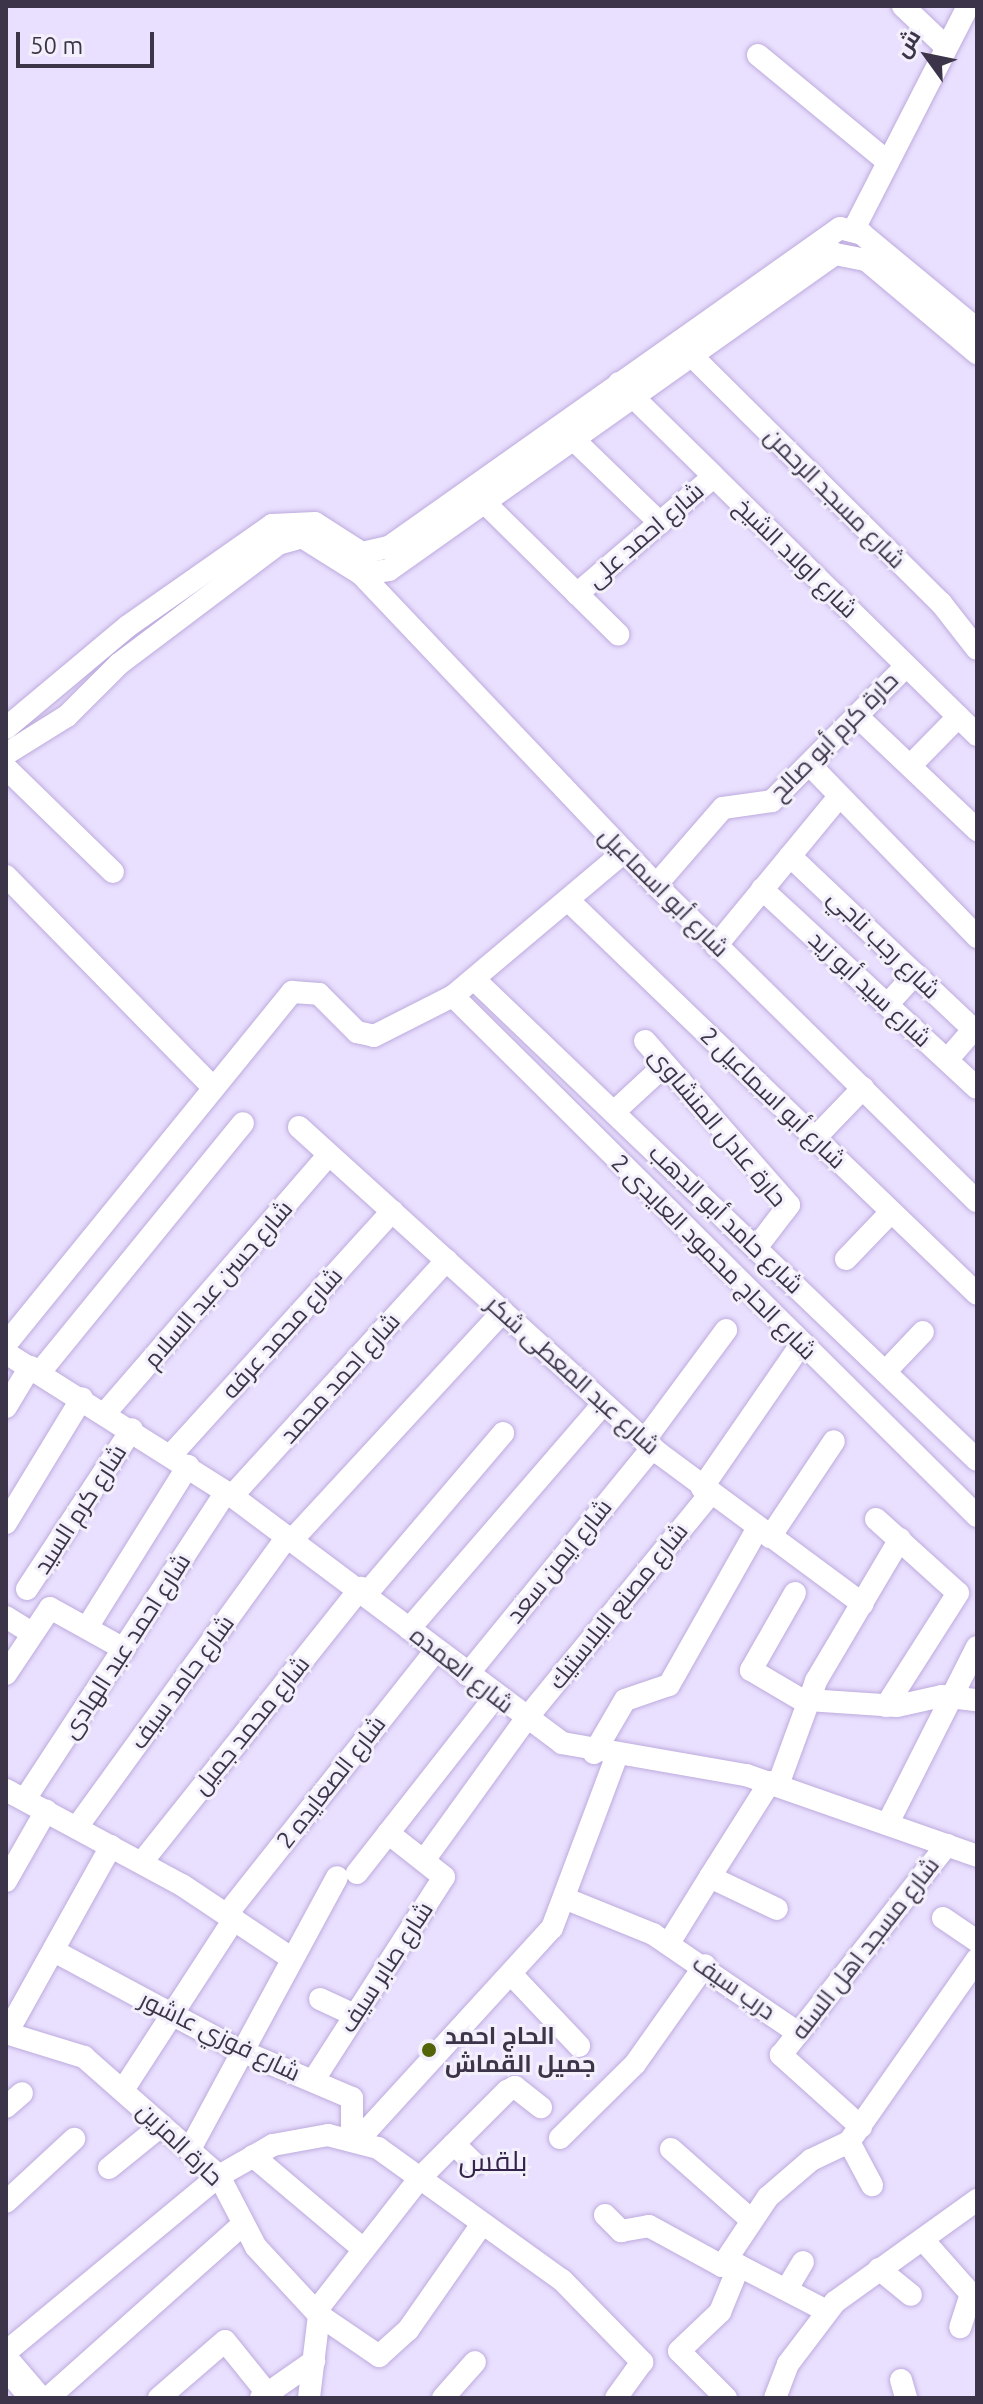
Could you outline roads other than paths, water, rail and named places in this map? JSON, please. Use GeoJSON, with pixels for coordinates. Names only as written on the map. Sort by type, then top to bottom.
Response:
{"type":"FeatureCollection","features":[{"type":"Feature","properties":{"kind":"street"},"geometry":{"type":"LineString","coordinates":[[903,6],[946,47]]}},
{"type":"Feature","properties":{"kind":"street"},"geometry":{"type":"LineString","coordinates":[[854,229],[968,6]]}},
{"type":"Feature","properties":{"kind":"street"},"geometry":{"type":"LineString","coordinates":[[758,55],[888,162]]}},
{"type":"Feature","properties":{"kind":"street"},"geometry":{"type":"LineString","coordinates":[[6,754],[67,716],[119,664],[272,525],[314,532],[362,553],[377,554],[623,387],[833,231],[854,229],[977,329]]}},
{"type":"Feature","properties":{"kind":"street"},"geometry":{"type":"LineString","coordinates":[[361,574],[389,570],[571,437],[623,387],[688,352],[843,252],[866,260],[977,353]]}},
{"type":"Feature","properties":{"kind":"street","name":"شارع مسجد الرحمن"},"geometry":{"type":"LineString","coordinates":[[688,352],[941,603],[977,649]]}},
{"type":"Feature","properties":{"kind":"street","name":"شارع اولاد الشيخ"},"geometry":{"type":"LineString","coordinates":[[623,387],[977,735]]}},
{"type":"Feature","properties":{"kind":"street"},"geometry":{"type":"LineString","coordinates":[[571,437],[660,523]]}},
{"type":"Feature","properties":{"kind":"street","name":"شارع احمد على"},"geometry":{"type":"LineString","coordinates":[[577,594],[713,477]]}},
{"type":"Feature","properties":{"kind":"street"},"geometry":{"type":"LineString","coordinates":[[483,501],[618,634]]}},
{"type":"Feature","properties":{"kind":"street","name":"شارع أبو اسماعيل"},"geometry":{"type":"LineString","coordinates":[[314,532],[361,574],[716,946],[977,1201]]}},
{"type":"Feature","properties":{"kind":"street"},"geometry":{"type":"LineString","coordinates":[[6,728],[205,585]]}},
{"type":"Feature","properties":{"kind":"street","name":"حارة كرم أبو صالح"},"geometry":{"type":"LineString","coordinates":[[656,885],[723,808],[763,806],[810,765],[906,666]]}},
{"type":"Feature","properties":{"kind":"street"},"geometry":{"type":"LineString","coordinates":[[857,716],[977,830]]}},
{"type":"Feature","properties":{"kind":"street"},"geometry":{"type":"LineString","coordinates":[[910,766],[958,717]]}},
{"type":"Feature","properties":{"kind":"street"},"geometry":{"type":"LineString","coordinates":[[810,765],[977,937]]}},
{"type":"Feature","properties":{"kind":"street"},"geometry":{"type":"LineString","coordinates":[[6,768],[113,872]]}},
{"type":"Feature","properties":{"kind":"street"},"geometry":{"type":"LineString","coordinates":[[716,946],[839,797]]}},
{"type":"Feature","properties":{"kind":"street"},"geometry":{"type":"LineString","coordinates":[[6,1344],[212,1086],[292,992],[319,994],[366,1037],[453,996],[570,902],[624,852]]}},
{"type":"Feature","properties":{"kind":"street","name":"شارع رجب ناجي"},"geometry":{"type":"LineString","coordinates":[[790,856],[975,1032]]}},
{"type":"Feature","properties":{"kind":"street"},"geometry":{"type":"LineString","coordinates":[[6,876],[212,1086]]}},
{"type":"Feature","properties":{"kind":"street","name":"شارع سيد أبو زيد"},"geometry":{"type":"LineString","coordinates":[[762,889],[977,1088]]}},
{"type":"Feature","properties":{"kind":"street","name":"شارع أبو اسماعيل 2"},"geometry":{"type":"LineString","coordinates":[[570,902],[977,1294]]}},
{"type":"Feature","properties":{"kind":"street"},"geometry":{"type":"LineString","coordinates":[[887,1005],[915,974]]}},
{"type":"Feature","properties":{"kind":"street","name":"شارع حامد أبو الدهب"},"geometry":{"type":"LineString","coordinates":[[474,979],[977,1460]]}},
{"type":"Feature","properties":{"kind":"street","name":"شارع الحاج محمود العايدى 2"},"geometry":{"type":"LineString","coordinates":[[453,996],[977,1516]]}},
{"type":"Feature","properties":{"kind":"street"},"geometry":{"type":"LineString","coordinates":[[947,1060],[975,1032]]}},
{"type":"Feature","properties":{"kind":"street","name":"حارة عادل المنشاوى"},"geometry":{"type":"LineString","coordinates":[[645,1041],[789,1205],[756,1248]]}},
{"type":"Feature","properties":{"kind":"street"},"geometry":{"type":"LineString","coordinates":[[614,1112],[665,1065]]}},
{"type":"Feature","properties":{"kind":"street"},"geometry":{"type":"LineString","coordinates":[[814,1139],[863,1088]]}},
{"type":"Feature","properties":{"kind":"street"},"geometry":{"type":"LineString","coordinates":[[6,1407],[243,1123]]}},
{"type":"Feature","properties":{"kind":"street","name":"شارع عبد المعطى شكر"},"geometry":{"type":"LineString","coordinates":[[299,1127],[648,1444],[706,1491],[863,1604]]}},
{"type":"Feature","properties":{"kind":"street","name":"شارع حسن عبد السلام"},"geometry":{"type":"LineString","coordinates":[[106,1412],[329,1155]]}},
{"type":"Feature","properties":{"kind":"street","name":"شارع محمد عرفه"},"geometry":{"type":"LineString","coordinates":[[88,1626],[180,1460],[392,1211]]}},
{"type":"Feature","properties":{"kind":"street"},"geometry":{"type":"LineString","coordinates":[[846,1259],[891,1212]]}},
{"type":"Feature","properties":{"kind":"street","name":"شارع احمد محمد"},"geometry":{"type":"LineString","coordinates":[[229,1494],[447,1260]]}},
{"type":"Feature","properties":{"kind":"street"},"geometry":{"type":"LineString","coordinates":[[783,1325],[808,1299]]}},
{"type":"Feature","properties":{"kind":"street","name":"شارع حامد سيف"},"geometry":{"type":"LineString","coordinates":[[77,1827],[290,1538],[503,1311]]}},
{"type":"Feature","properties":{"kind":"street","name":"شارع ايمن سعد"},"geometry":{"type":"LineString","coordinates":[[467,1675],[648,1444],[726,1330]]}},
{"type":"Feature","properties":{"kind":"street"},"geometry":{"type":"LineString","coordinates":[[885,1372],[923,1332]]}},
{"type":"Feature","properties":{"kind":"street","name":"شارع مصنع البلاستيك"},"geometry":{"type":"LineString","coordinates":[[526,1719],[706,1491],[802,1343]]}},
{"type":"Feature","properties":{"kind":"street","name":"شارع العمده"},"geometry":{"type":"LineString","coordinates":[[6,1353],[106,1412],[229,1494],[364,1591],[495,1697],[562,1743],[616,1758],[707,1767],[774,1784],[977,1856]]}},
{"type":"Feature","properties":{"kind":"street"},"geometry":{"type":"LineString","coordinates":[[6,1523],[82,1398]]}},
{"type":"Feature","properties":{"kind":"street"},"geometry":{"type":"LineString","coordinates":[[409,1629],[603,1404]]}},
{"type":"Feature","properties":{"kind":"street","name":"شارع كرم السيد"},"geometry":{"type":"LineString","coordinates":[[27,1589],[132,1429]]}},
{"type":"Feature","properties":{"kind":"street"},"geometry":{"type":"LineString","coordinates":[[364,1591],[503,1433]]}},
{"type":"Feature","properties":{"kind":"street"},"geometry":{"type":"LineString","coordinates":[[594,1753],[625,1700],[669,1685],[764,1532],[834,1441]]}},
{"type":"Feature","properties":{"kind":"street","name":"شارع احمد عبد الهادى"},"geometry":{"type":"LineString","coordinates":[[15,1794],[124,1649],[229,1494]]}},
{"type":"Feature","properties":{"kind":"street"},"geometry":{"type":"LineString","coordinates":[[876,1519],[958,1593],[886,1706]]}},
{"type":"Feature","properties":{"kind":"street","name":"درب سيف"},"geometry":{"type":"LineString","coordinates":[[669,1943],[774,1784],[807,1701],[900,1539]]}},
{"type":"Feature","properties":{"kind":"street","name":"شارع محمد جميل"},"geometry":{"type":"LineString","coordinates":[[142,1862],[364,1591]]}},
{"type":"Feature","properties":{"kind":"street"},"geometry":{"type":"LineString","coordinates":[[795,1593],[751,1670],[807,1701],[886,1706],[952,1696],[977,1700]]}},
{"type":"Feature","properties":{"kind":"street"},"geometry":{"type":"LineString","coordinates":[[6,1674],[50,1608],[88,1626],[124,1649]]}},
{"type":"Feature","properties":{"kind":"street"},"geometry":{"type":"LineString","coordinates":[[6,1617],[32,1633]]}},
{"type":"Feature","properties":{"kind":"street"},"geometry":{"type":"LineString","coordinates":[[888,1823],[977,1647]]}},
{"type":"Feature","properties":{"kind":"street","name":"شارع الصعايده 2"},"geometry":{"type":"LineString","coordinates":[[123,2090],[174,2017],[230,1917],[436,1650]]}},
{"type":"Feature","properties":{"kind":"street"},"geometry":{"type":"LineString","coordinates":[[190,2149],[239,2050],[291,1958],[347,1875],[388,1833],[495,1697]]}},
{"type":"Feature","properties":{"kind":"street"},"geometry":{"type":"LineString","coordinates":[[388,1833],[425,1859],[526,1719]]}},
{"type":"Feature","properties":{"kind":"street"},"geometry":{"type":"LineString","coordinates":[[356,2138],[552,1928],[616,1758]]}},
{"type":"Feature","properties":{"kind":"street"},"geometry":{"type":"LineString","coordinates":[[15,1794],[142,1862],[291,1958]]}},
{"type":"Feature","properties":{"kind":"street"},"geometry":{"type":"LineString","coordinates":[[6,1881],[46,1811]]}},
{"type":"Feature","properties":{"kind":"street","name":"شارع مسجد اهل السنه"},"geometry":{"type":"LineString","coordinates":[[855,2135],[784,2052],[947,1845]]}},
{"type":"Feature","properties":{"kind":"street"},"geometry":{"type":"LineString","coordinates":[[7,2033],[111,1846]]}},
{"type":"Feature","properties":{"kind":"street","name":"شارع صابر سيف"},"geometry":{"type":"LineString","coordinates":[[313,2081],[444,1877],[425,1859]]}},
{"type":"Feature","properties":{"kind":"street"},"geometry":{"type":"LineString","coordinates":[[710,1877],[777,1909]]}},
{"type":"Feature","properties":{"kind":"street","name":"درب سيف"},"geometry":{"type":"LineString","coordinates":[[564,1898],[669,1943],[705,1965],[798,2033]]}},
{"type":"Feature","properties":{"kind":"street"},"geometry":{"type":"LineString","coordinates":[[943,1918],[977,1941]]}},
{"type":"Feature","properties":{"kind":"street","name":"شارع فوزي عاشور"},"geometry":{"type":"LineString","coordinates":[[54,1951],[239,2050],[354,2099],[356,2138]]}},
{"type":"Feature","properties":{"kind":"street"},"geometry":{"type":"LineString","coordinates":[[560,2138],[635,2064],[705,1965]]}},
{"type":"Feature","properties":{"kind":"street"},"geometry":{"type":"LineString","coordinates":[[726,2398],[679,2351],[720,2312],[733,2263],[750,2219],[800,2169],[855,2135],[975,1968]]}},
{"type":"Feature","properties":{"kind":"street"},"geometry":{"type":"LineString","coordinates":[[511,1974],[579,2046]]}},
{"type":"Feature","properties":{"kind":"street"},"geometry":{"type":"LineString","coordinates":[[320,1999],[355,2015]]}},
{"type":"Feature","properties":{"kind":"street","name":"حارة المزين"},"geometry":{"type":"LineString","coordinates":[[7,2033],[65,2047],[123,2090],[219,2176],[242,2225],[318,2313],[379,2356],[408,2330],[482,2224]]}},
{"type":"Feature","properties":{"kind":"street"},"geometry":{"type":"LineString","coordinates":[[309,2398],[318,2313],[363,2249],[420,2178],[512,2087],[541,2107]]}},
{"type":"Feature","properties":{"kind":"street"},"geometry":{"type":"LineString","coordinates":[[109,2168],[162,2125]]}},
{"type":"Feature","properties":{"kind":"street"},"geometry":{"type":"LineString","coordinates":[[855,2135],[872,2185]]}},
{"type":"Feature","properties":{"kind":"street"},"geometry":{"type":"LineString","coordinates":[[6,2352],[219,2176],[292,2138],[356,2138],[420,2178],[562,2280],[642,2362],[616,2398]]}},
{"type":"Feature","properties":{"kind":"street"},"geometry":{"type":"LineString","coordinates":[[6,2202],[74,2139]]}},
{"type":"Feature","properties":{"kind":"street"},"geometry":{"type":"LineString","coordinates":[[454,2144],[475,2164]]}},
{"type":"Feature","properties":{"kind":"street"},"geometry":{"type":"LineString","coordinates":[[671,2149],[750,2219]]}},
{"type":"Feature","properties":{"kind":"street"},"geometry":{"type":"LineString","coordinates":[[253,2156],[363,2249]]}},
{"type":"Feature","properties":{"kind":"street"},"geometry":{"type":"LineString","coordinates":[[775,2398],[788,2364],[827,2311],[879,2269],[925,2242],[977,2200]]}},
{"type":"Feature","properties":{"kind":"street"},"geometry":{"type":"LineString","coordinates":[[605,2215],[626,2232],[649,2226],[716,2266],[733,2263],[788,2287],[827,2311]]}},
{"type":"Feature","properties":{"kind":"street"},"geometry":{"type":"LineString","coordinates":[[48,2398],[242,2225]]}},
{"type":"Feature","properties":{"kind":"street"},"geometry":{"type":"LineString","coordinates":[[925,2242],[971,2294],[960,2327]]}},
{"type":"Feature","properties":{"kind":"street"},"geometry":{"type":"LineString","coordinates":[[788,2287],[803,2262]]}},
{"type":"Feature","properties":{"kind":"street"},"geometry":{"type":"LineString","coordinates":[[879,2269],[911,2295]]}},
{"type":"Feature","properties":{"kind":"street"},"geometry":{"type":"LineString","coordinates":[[159,2398],[219,2343],[229,2343],[264,2396],[314,2361]]}},
{"type":"Feature","properties":{"kind":"street"},"geometry":{"type":"LineString","coordinates":[[443,2398],[475,2362]]}},
{"type":"Feature","properties":{"kind":"street"},"geometry":{"type":"LineString","coordinates":[[6,2363],[36,2398]]}},
{"type":"Feature","properties":{"kind":"place","name":"الحاج احمد جميل القماش"},"geometry":{"type":"Point","coordinates":[429,2050]}},
{"type":"Feature","properties":{"kind":"district","name":"بلقس"},"geometry":{"type":"Point","coordinates":[493,2161]}}]}
